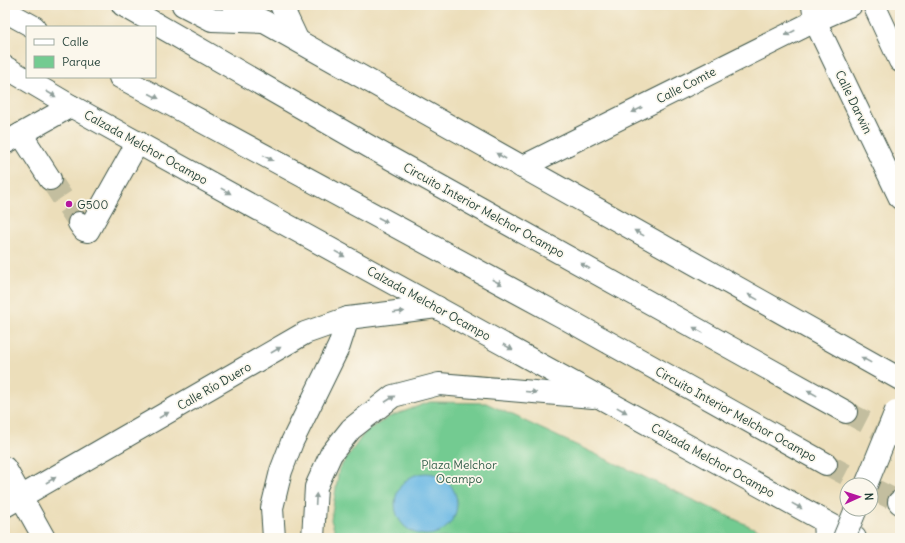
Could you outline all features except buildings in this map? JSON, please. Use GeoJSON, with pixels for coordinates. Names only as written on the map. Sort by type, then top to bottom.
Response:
{"type":"FeatureCollection","features":[{"type":"Feature","properties":{"kind":"main road","name":"Circuito Interior Melchor Ocampo"},"geometry":{"type":"LineString","coordinates":[[123,5],[379,152],[846,412]]}},
{"type":"Feature","properties":{"kind":"main road"},"geometry":{"type":"LineString","coordinates":[[183,5],[212,20],[265,22]]}},
{"type":"Feature","properties":{"kind":"main road"},"geometry":{"type":"LineString","coordinates":[[234,5],[297,39],[522,168],[900,380]]}},
{"type":"Feature","properties":{"kind":"main road"},"geometry":{"type":"LineString","coordinates":[[281,5],[297,39]]}},
{"type":"Feature","properties":{"kind":"main road","name":"Calle Comte"},"geometry":{"type":"LineString","coordinates":[[522,168],[814,13],[851,5]]}},
{"type":"Feature","properties":{"kind":"main road"},"geometry":{"type":"LineString","coordinates":[[874,5],[900,61]]}},
{"type":"Feature","properties":{"kind":"main road"},"geometry":{"type":"LineString","coordinates":[[5,11],[32,26]]}},
{"type":"Feature","properties":{"kind":"main road","name":"Calle Darwin"},"geometry":{"type":"LineString","coordinates":[[814,13],[900,198]]}},
{"type":"Feature","properties":{"kind":"main road"},"geometry":{"type":"LineString","coordinates":[[5,24],[26,27]]}},
{"type":"Feature","properties":{"kind":"main road","name":"Calzada Melchor Ocampo"},"geometry":{"type":"LineString","coordinates":[[5,67],[71,106],[600,398],[825,530],[854,538]]}},
{"type":"Feature","properties":{"kind":"main road","name":"Circuito Interior Melchor Ocampo"},"geometry":{"type":"LineString","coordinates":[[122,78],[563,317],[826,464]]}},
{"type":"Feature","properties":{"kind":"main road"},"geometry":{"type":"LineString","coordinates":[[50,179],[13,138],[71,106]]}},
{"type":"Feature","properties":{"kind":"main road"},"geometry":{"type":"LineString","coordinates":[[79,223],[84,230],[88,230],[138,142]]}},
{"type":"Feature","properties":{"kind":"main road","name":"Calle Río Duero"},"geometry":{"type":"LineString","coordinates":[[13,502],[305,334],[348,318],[437,308]]}},
{"type":"Feature","properties":{"kind":"main road"},"geometry":{"type":"LineString","coordinates":[[274,538],[272,508],[281,471],[294,436],[339,346],[348,318]]}},
{"type":"Feature","properties":{"kind":"main road"},"geometry":{"type":"LineString","coordinates":[[313,538],[316,487],[331,454],[351,429],[393,396],[439,384],[600,398]]}},
{"type":"Feature","properties":{"kind":"main road"},"geometry":{"type":"LineString","coordinates":[[869,477],[898,405]]}},
{"type":"Feature","properties":{"kind":"main road"},"geometry":{"type":"LineString","coordinates":[[5,468],[13,502],[44,538]]}},
{"type":"Feature","properties":{"kind":"main road"},"geometry":{"type":"LineString","coordinates":[[844,538],[853,517]]}},
{"type":"Feature","properties":{"kind":"green space","name":"Plaza Melchor Ocampo"},"geometry":{"type":"Polygon","coordinates":[[[430,402],[486,403],[775,538],[337,538],[331,520],[339,469],[365,432],[389,417],[430,402]]]}},
{"type":"Feature","properties":{"kind":"water"},"geometry":{"type":"Polygon","coordinates":[[[426,473],[438,475],[448,482],[455,492],[457,504],[455,516],[448,526],[438,533],[426,535],[414,533],[404,526],[397,516],[395,504],[397,492],[404,482],[414,475],[426,473]]]}},
{"type":"Feature","properties":{"kind":"tunnel"},"geometry":{"type":"LineString","coordinates":[[50,179],[79,223]]}},
{"type":"Feature","properties":{"kind":"tunnel"},"geometry":{"type":"LineString","coordinates":[[846,412],[900,440]]}},
{"type":"Feature","properties":{"kind":"tunnel"},"geometry":{"type":"LineString","coordinates":[[826,464],[851,477]]}},
{"type":"Feature","properties":{"kind":"tunnel"},"geometry":{"type":"LineString","coordinates":[[879,492],[899,502]]}},
{"type":"Feature","properties":{"kind":"place","name":"G500"},"geometry":{"type":"Point","coordinates":[69,204]}}]}
